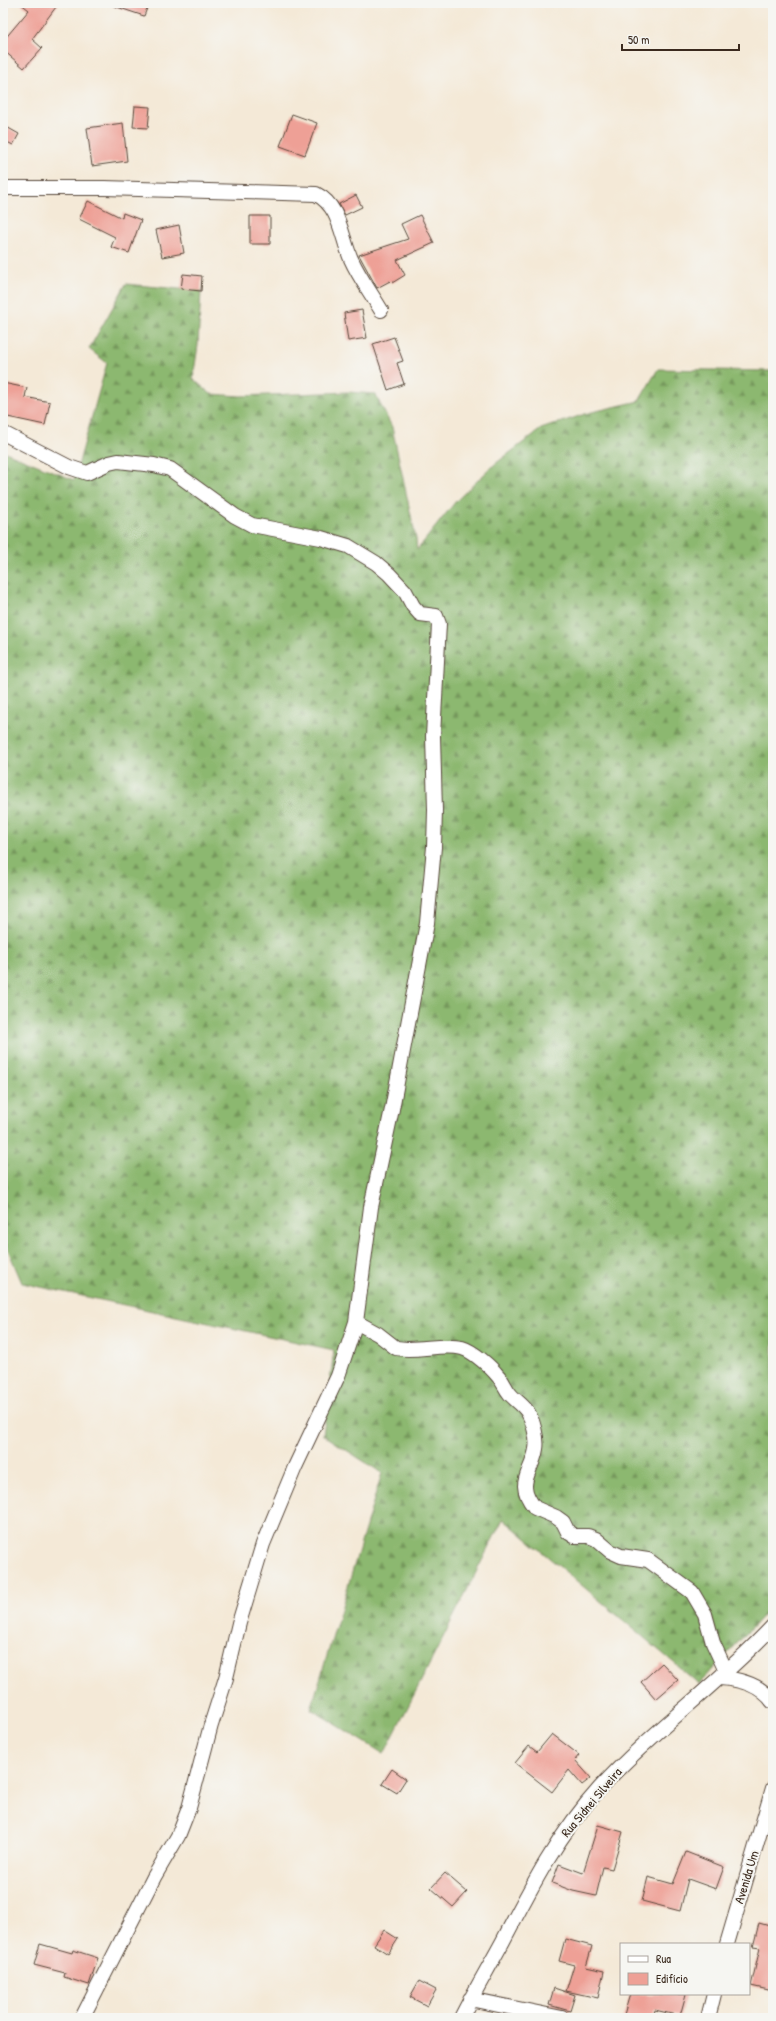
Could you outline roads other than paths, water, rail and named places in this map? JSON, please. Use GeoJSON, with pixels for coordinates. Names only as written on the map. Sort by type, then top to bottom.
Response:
{"type":"FeatureCollection","features":[{"type":"Feature","properties":{"kind":"street"},"geometry":{"type":"LineString","coordinates":[[3,188],[104,188],[316,194],[326,198],[333,208],[351,259],[381,310]]}},
{"type":"Feature","properties":{"kind":"street"},"geometry":{"type":"LineString","coordinates":[[3,433],[69,467],[87,473],[109,463],[118,461],[141,463],[170,469],[235,516],[252,525],[321,538],[348,546],[389,574],[405,591],[413,606],[420,614],[432,615],[438,618],[439,624],[433,736],[435,810],[427,923],[395,1094],[371,1207],[356,1322],[338,1376],[295,1467],[263,1544],[239,1623],[226,1678],[211,1725],[189,1808],[178,1836],[154,1877],[82,2018]]}},
{"type":"Feature","properties":{"kind":"street"},"geometry":{"type":"LineString","coordinates":[[356,1322],[378,1334],[396,1348],[462,1348],[473,1354],[492,1369],[499,1376],[510,1394],[527,1412],[532,1423],[537,1447],[525,1482],[525,1489],[532,1505],[535,1508],[556,1517],[562,1522],[568,1532],[574,1536],[588,1536],[596,1539],[616,1554],[648,1560],[692,1592],[705,1614],[722,1674],[756,1686],[773,1702]]}},
{"type":"Feature","properties":{"kind":"street","name":"Rua Sidnei Silveira"},"geometry":{"type":"LineString","coordinates":[[461,2018],[538,1873],[566,1829],[599,1789],[633,1753],[722,1674],[773,1626]]}},
{"type":"Feature","properties":{"kind":"street","name":"Avenida Um"},"geometry":{"type":"LineString","coordinates":[[727,1943],[773,1788]]}},
{"type":"Feature","properties":{"kind":"street"},"geometry":{"type":"LineString","coordinates":[[708,2018],[714,1995]]}},
{"type":"Feature","properties":{"kind":"street"},"geometry":{"type":"LineString","coordinates":[[470,1999],[562,2018]]}}]}
